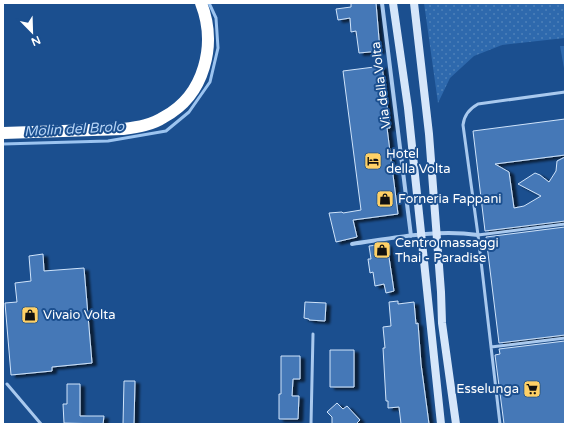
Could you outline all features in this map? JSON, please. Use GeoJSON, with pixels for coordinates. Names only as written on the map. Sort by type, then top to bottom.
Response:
{"type":"FeatureCollection","features":[{"type":"Feature","properties":{"kind":"highway"},"geometry":{"type":"LineString","coordinates":[[3,132],[124,129],[140,127],[165,117],[175,110],[188,97],[199,81],[206,63],[208,30],[201,3]]}},
{"type":"Feature","properties":{"kind":"main road","name":"Via della Volta"},"geometry":{"type":"LineString","coordinates":[[393,3],[408,108],[441,424]]}},
{"type":"Feature","properties":{"kind":"main road"},"geometry":{"type":"LineString","coordinates":[[414,3],[429,134],[442,323],[456,424]]}},
{"type":"Feature","properties":{"kind":"street","name":"Via della Volta"},"geometry":{"type":"LineString","coordinates":[[382,3],[411,236]]}},
{"type":"Feature","properties":{"kind":"street"},"geometry":{"type":"LineString","coordinates":[[352,244],[422,234],[459,232],[478,235]]}},
{"type":"Feature","properties":{"kind":"lane"},"geometry":{"type":"LineString","coordinates":[[500,424],[478,235],[463,125],[466,115],[473,107],[483,102],[565,92]]}},
{"type":"Feature","properties":{"kind":"lane"},"geometry":{"type":"LineString","coordinates":[[478,235],[565,224]]}},
{"type":"Feature","properties":{"kind":"lane"},"geometry":{"type":"LineString","coordinates":[[311,424],[313,334]]}},
{"type":"Feature","properties":{"kind":"lane"},"geometry":{"type":"LineString","coordinates":[[491,347],[565,338]]}},
{"type":"Feature","properties":{"kind":"lane"},"geometry":{"type":"LineString","coordinates":[[7,384],[41,424]]}},
{"type":"Feature","properties":{"kind":"shaded area"},"geometry":{"type":"Polygon","coordinates":[[[424,3],[565,3],[565,38],[502,45],[474,56],[450,78],[438,103],[424,3]]]}},
{"type":"Feature","properties":{"kind":"shaded area"},"geometry":{"type":"Polygon","coordinates":[[[560,46],[565,46],[565,74],[560,46]]]}},
{"type":"Feature","properties":{"kind":"building"},"geometry":{"type":"Polygon","coordinates":[[[351,3],[376,3],[380,51],[359,53],[356,31],[351,32],[350,18],[338,20],[336,9],[351,7],[351,3]]]}},
{"type":"Feature","properties":{"kind":"building"},"geometry":{"type":"Polygon","coordinates":[[[382,66],[390,128],[387,128],[398,214],[353,220],[357,237],[336,242],[329,213],[343,213],[361,210],[343,71],[382,66]]]}},
{"type":"Feature","properties":{"kind":"building"},"geometry":{"type":"Polygon","coordinates":[[[565,119],[565,155],[495,164],[509,172],[514,208],[524,206],[541,196],[518,184],[535,173],[549,182],[556,171],[557,161],[565,157],[565,221],[485,231],[473,131],[565,119]]]}},
{"type":"Feature","properties":{"kind":"building"},"geometry":{"type":"Polygon","coordinates":[[[565,227],[565,335],[499,343],[486,237],[565,227]]]}},
{"type":"Feature","properties":{"kind":"building"},"geometry":{"type":"Polygon","coordinates":[[[387,244],[394,291],[386,293],[384,284],[375,286],[373,272],[370,273],[368,259],[371,259],[369,246],[387,244]]]}},
{"type":"Feature","properties":{"kind":"building"},"geometry":{"type":"Polygon","coordinates":[[[43,254],[44,271],[84,268],[92,363],[52,367],[52,371],[11,375],[5,303],[17,302],[15,283],[31,281],[29,256],[43,254]]]}},
{"type":"Feature","properties":{"kind":"building"},"geometry":{"type":"Polygon","coordinates":[[[398,301],[398,304],[414,302],[416,324],[418,323],[421,364],[429,424],[401,424],[399,407],[388,408],[388,401],[386,401],[383,327],[391,326],[389,302],[398,301]]]}},
{"type":"Feature","properties":{"kind":"building"},"geometry":{"type":"Polygon","coordinates":[[[305,302],[326,303],[325,321],[309,320],[304,318],[305,302]]]}},
{"type":"Feature","properties":{"kind":"building","name":"Esselunga"},"geometry":{"type":"Polygon","coordinates":[[[565,341],[565,424],[504,424],[495,355],[500,354],[499,349],[565,341]]]}},
{"type":"Feature","properties":{"kind":"building"},"geometry":{"type":"Polygon","coordinates":[[[330,350],[354,350],[354,387],[330,387],[330,350]]]}},
{"type":"Feature","properties":{"kind":"building"},"geometry":{"type":"Polygon","coordinates":[[[281,356],[300,356],[300,379],[293,379],[292,396],[299,396],[298,419],[279,419],[279,394],[281,394],[281,356]]]}},
{"type":"Feature","properties":{"kind":"building"},"geometry":{"type":"Polygon","coordinates":[[[124,381],[135,381],[134,424],[123,424],[124,381]]]}},
{"type":"Feature","properties":{"kind":"building"},"geometry":{"type":"Polygon","coordinates":[[[67,384],[80,384],[80,416],[104,416],[103,424],[64,423],[63,404],[67,404],[67,384]]]}},
{"type":"Feature","properties":{"kind":"building"},"geometry":{"type":"Polygon","coordinates":[[[337,403],[343,409],[347,406],[360,420],[356,424],[332,424],[332,417],[327,412],[337,403]]]}},
{"type":"Feature","properties":{"kind":"waterway","name":"Molin del Brolo"},"geometry":{"type":"LineString","coordinates":[[3,144],[108,141],[166,131],[189,112],[210,82],[218,48],[216,18],[209,3]]}},
{"type":"Feature","properties":{"kind":"place","name":"Hotel della Volta"},"geometry":{"type":"Point","coordinates":[373,161]}},
{"type":"Feature","properties":{"kind":"place","name":"Forneria Fappani"},"geometry":{"type":"Point","coordinates":[385,199]}},
{"type":"Feature","properties":{"kind":"place","name":"Centro massaggi Thai - Paradise"},"geometry":{"type":"Point","coordinates":[382,250]}},
{"type":"Feature","properties":{"kind":"place","name":"Vivaio Volta"},"geometry":{"type":"Point","coordinates":[30,315]}},
{"type":"Feature","properties":{"kind":"place","name":"Esselunga"},"geometry":{"type":"Point","coordinates":[532,389]}}]}
